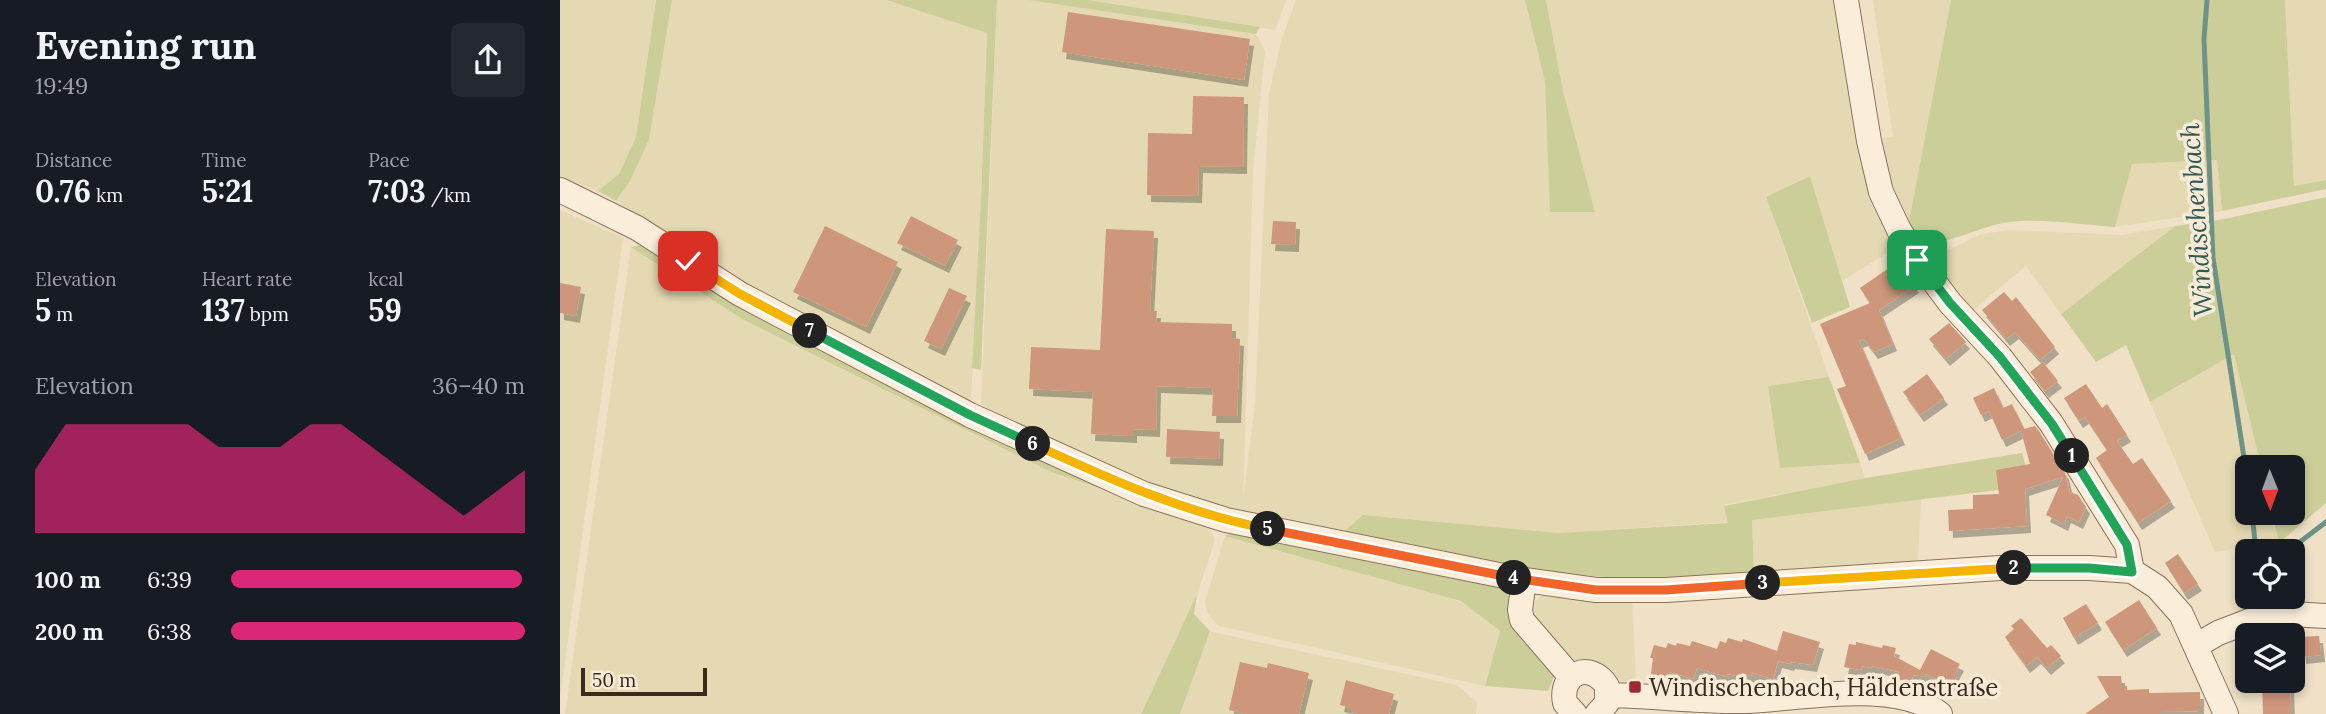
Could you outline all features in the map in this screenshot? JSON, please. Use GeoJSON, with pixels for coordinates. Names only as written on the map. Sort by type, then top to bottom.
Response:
{"type":"FeatureCollection","features":[{"type":"Feature","properties":{"kind":"street"},"geometry":{"type":"LineString","coordinates":[[1846,0],[1869,141],[1881,192],[1899,230],[1917,260],[1950,303],[2000,357],[2052,424],[2127,545],[2132,572]]}},
{"type":"Feature","properties":{"kind":"street"},"geometry":{"type":"LineString","coordinates":[[560,190],[637,228],[740,294],[970,415],[1144,494],[1226,520],[1524,580],[1596,590],[1666,590],[2000,568],[2089,568],[2132,572],[2157,587],[2180,614],[2226,714]]}},
{"type":"Feature","properties":{"kind":"street"},"geometry":{"type":"LineString","coordinates":[[1524,580],[1521,620],[1572,677]]}},
{"type":"Feature","properties":{"kind":"street"},"geometry":{"type":"LineString","coordinates":[[2196,646],[2218,633],[2270,613],[2326,616]]}},
{"type":"Feature","properties":{"kind":"street"},"geometry":{"type":"LineString","coordinates":[[1575,714],[1565,704],[1563,695],[1564,688],[1572,677],[1579,673],[1596,674],[1607,686],[1603,704],[1747,707],[1884,694],[1914,699],[1940,714]]}},
{"type":"Feature","properties":{"kind":"shaded area"},"geometry":{"type":"Polygon","coordinates":[[[560,0],[656,0],[636,137],[619,174],[598,191],[560,177],[560,0]]]}},
{"type":"Feature","properties":{"kind":"shaded area"},"geometry":{"type":"Polygon","coordinates":[[[672,0],[887,0],[987,32],[971,402],[751,291],[616,201],[630,181],[649,140],[672,0]]]}},
{"type":"Feature","properties":{"kind":"shaded area"},"geometry":{"type":"Polygon","coordinates":[[[997,0],[1028,0],[1256,34],[1265,51],[1253,172],[1243,500],[1255,404],[1269,94],[1281,41],[1296,0],[1525,0],[1545,82],[1551,212],[1594,212],[1563,91],[1546,0],[1838,0],[1902,244],[1842,281],[1810,176],[1766,197],[1829,377],[1768,387],[1781,468],[1860,463],[1865,478],[1724,505],[1729,522],[1558,533],[1364,515],[1340,535],[1242,512],[1132,477],[1071,452],[981,405],[997,0]]]}},
{"type":"Feature","properties":{"kind":"shaded area"},"geometry":{"type":"Polygon","coordinates":[[[1088,0],[1286,0],[1275,30],[1088,0]]]}},
{"type":"Feature","properties":{"kind":"shaded area"},"geometry":{"type":"Polygon","coordinates":[[[1873,0],[1951,0],[1908,227],[1885,181],[1876,139],[1893,137],[1873,0]]]}},
{"type":"Feature","properties":{"kind":"shaded area"},"geometry":{"type":"Polygon","coordinates":[[[2285,0],[2326,0],[2326,180],[2294,186],[2285,0]]]}},
{"type":"Feature","properties":{"kind":"shaded area"},"geometry":{"type":"Polygon","coordinates":[[[2217,160],[2222,211],[2115,227],[2132,164],[2217,160]]]}},
{"type":"Feature","properties":{"kind":"shaded area"},"geometry":{"type":"Polygon","coordinates":[[[560,210],[623,238],[560,698],[560,210]]]}},
{"type":"Feature","properties":{"kind":"shaded area"},"geometry":{"type":"Polygon","coordinates":[[[2175,226],[2061,314],[2026,266],[1968,314],[1931,259],[1979,235],[2006,230],[2122,235],[2175,226]]]}},
{"type":"Feature","properties":{"kind":"shaded area"},"geometry":{"type":"Polygon","coordinates":[[[631,247],[742,319],[1051,472],[1207,522],[1215,540],[1197,594],[1141,714],[565,714],[631,247]]]}},
{"type":"Feature","properties":{"kind":"shaded area"},"geometry":{"type":"Polygon","coordinates":[[[2234,353],[2258,455],[2235,455],[2235,525],[2275,525],[2278,539],[2235,539],[2235,549],[2215,552],[2150,402],[2234,353]]]}},
{"type":"Feature","properties":{"kind":"shaded area"},"geometry":{"type":"Polygon","coordinates":[[[1921,498],[1918,561],[1754,571],[1752,520],[1921,498]]]}},
{"type":"Feature","properties":{"kind":"shaded area"},"geometry":{"type":"Polygon","coordinates":[[[1225,536],[1461,601],[1500,631],[1485,686],[1219,626],[1207,613],[1205,602],[1225,536]]]}},
{"type":"Feature","properties":{"kind":"shaded area"},"geometry":{"type":"Polygon","coordinates":[[[1555,593],[1632,598],[1636,682],[1622,682],[1610,668],[1590,660],[1571,660],[1535,623],[1535,602],[1542,596],[1555,593]]]}},
{"type":"Feature","properties":{"kind":"shaded area"},"geometry":{"type":"Polygon","coordinates":[[[1208,631],[1457,685],[1477,702],[1476,714],[1180,714],[1208,631]]]}},
{"type":"Feature","properties":{"kind":"green space"},"geometry":{"type":"Polygon","coordinates":[[[656,0],[672,0],[649,140],[630,181],[616,201],[598,191],[619,174],[636,137],[656,0]]]}},
{"type":"Feature","properties":{"kind":"green space"},"geometry":{"type":"Polygon","coordinates":[[[887,0],[997,0],[981,370],[972,368],[987,33],[887,0]]]}},
{"type":"Feature","properties":{"kind":"green space"},"geometry":{"type":"Polygon","coordinates":[[[1028,0],[1088,0],[1260,27],[1256,34],[1028,0]]]}},
{"type":"Feature","properties":{"kind":"green space"},"geometry":{"type":"Polygon","coordinates":[[[1525,0],[1546,0],[1563,91],[1595,212],[1550,212],[1545,82],[1525,0]]]}},
{"type":"Feature","properties":{"kind":"green space"},"geometry":{"type":"Polygon","coordinates":[[[1951,0],[2285,0],[2294,186],[2326,180],[2326,189],[2222,211],[2217,160],[2132,164],[2115,227],[2049,221],[2010,222],[1942,241],[1920,242],[1908,227],[1951,0]]]}},
{"type":"Feature","properties":{"kind":"green space"},"geometry":{"type":"Polygon","coordinates":[[[1810,176],[1850,307],[1812,323],[1766,197],[1810,176]]]}},
{"type":"Feature","properties":{"kind":"green space"},"geometry":{"type":"Polygon","coordinates":[[[2326,197],[2326,503],[2305,521],[2305,455],[2258,455],[2234,354],[2150,402],[2126,345],[2096,362],[2061,314],[2175,226],[2224,219],[2326,197]]]}},
{"type":"Feature","properties":{"kind":"green space"},"geometry":{"type":"Polygon","coordinates":[[[646,244],[1141,501],[1051,472],[742,319],[631,247],[646,244]]]}},
{"type":"Feature","properties":{"kind":"green space"},"geometry":{"type":"Polygon","coordinates":[[[1829,377],[1860,463],[1780,468],[1768,386],[1829,377]]]}},
{"type":"Feature","properties":{"kind":"green space"},"geometry":{"type":"Polygon","coordinates":[[[2022,453],[2031,486],[1752,520],[1754,571],[1660,577],[1604,577],[1504,565],[1340,535],[1363,515],[1558,533],[1728,523],[1724,506],[1865,478],[2022,453]]]}},
{"type":"Feature","properties":{"kind":"green space"},"geometry":{"type":"Polygon","coordinates":[[[2275,525],[2300,525],[2284,539],[2278,539],[2275,525]]]}},
{"type":"Feature","properties":{"kind":"green space"},"geometry":{"type":"Polygon","coordinates":[[[1239,530],[1497,583],[1507,592],[1511,605],[1556,672],[1548,691],[1485,686],[1500,631],[1461,601],[1225,536],[1239,530]]]}},
{"type":"Feature","properties":{"kind":"green space"},"geometry":{"type":"Polygon","coordinates":[[[1197,594],[1194,614],[1210,631],[1180,714],[1141,714],[1197,594]]]}},
{"type":"Feature","properties":{"kind":"building"},"geometry":{"type":"Polygon","coordinates":[[[1068,12],[1250,39],[1244,80],[1062,52],[1068,12]]]}},
{"type":"Feature","properties":{"kind":"building"},"geometry":{"type":"Polygon","coordinates":[[[1193,96],[1244,97],[1243,167],[1199,166],[1198,196],[1147,195],[1148,133],[1192,134],[1193,96]]]}},
{"type":"Feature","properties":{"kind":"building"},"geometry":{"type":"Polygon","coordinates":[[[911,216],[958,240],[945,266],[897,243],[911,216]]]}},
{"type":"Feature","properties":{"kind":"building"},"geometry":{"type":"Polygon","coordinates":[[[1273,221],[1296,222],[1295,245],[1271,244],[1273,221]]]}},
{"type":"Feature","properties":{"kind":"building"},"geometry":{"type":"Polygon","coordinates":[[[825,226],[898,262],[866,327],[793,292],[825,226]]]}},
{"type":"Feature","properties":{"kind":"building"},"geometry":{"type":"Polygon","coordinates":[[[1106,229],[1154,231],[1150,311],[1157,311],[1156,322],[1232,324],[1232,338],[1240,339],[1237,416],[1212,416],[1213,388],[1157,386],[1156,430],[1133,429],[1133,436],[1091,434],[1093,392],[1029,389],[1031,347],[1100,350],[1106,229]]]}},
{"type":"Feature","properties":{"kind":"building"},"geometry":{"type":"Polygon","coordinates":[[[1899,261],[1915,286],[1879,310],[1893,344],[1874,352],[1864,339],[1859,341],[1901,438],[1865,454],[1837,389],[1846,386],[1820,324],[1870,303],[1860,288],[1899,261]]]}},
{"type":"Feature","properties":{"kind":"building"},"geometry":{"type":"Polygon","coordinates":[[[560,283],[581,287],[576,316],[560,313],[560,283]]]}},
{"type":"Feature","properties":{"kind":"building"},"geometry":{"type":"Polygon","coordinates":[[[949,288],[967,296],[941,349],[924,341],[949,288]]]}},
{"type":"Feature","properties":{"kind":"building"},"geometry":{"type":"Polygon","coordinates":[[[2004,292],[2012,301],[2016,297],[2055,347],[2040,360],[2015,332],[2006,339],[1982,310],[2004,292]]]}},
{"type":"Feature","properties":{"kind":"building"},"geometry":{"type":"Polygon","coordinates":[[[1949,323],[1966,342],[1946,359],[1929,339],[1949,323]]]}},
{"type":"Feature","properties":{"kind":"building"},"geometry":{"type":"Polygon","coordinates":[[[2043,362],[2058,381],[2045,391],[2030,372],[2043,362]]]}},
{"type":"Feature","properties":{"kind":"building"},"geometry":{"type":"Polygon","coordinates":[[[1927,374],[1944,398],[1920,415],[1903,392],[1927,374]]]}},
{"type":"Feature","properties":{"kind":"building"},"geometry":{"type":"Polygon","coordinates":[[[2086,384],[2102,408],[2107,404],[2127,435],[2117,441],[2133,464],[2142,458],[2171,501],[2138,523],[2096,458],[2107,450],[2085,417],[2079,421],[2064,398],[2086,384]]]}},
{"type":"Feature","properties":{"kind":"building"},"geometry":{"type":"Polygon","coordinates":[[[1994,388],[2003,408],[2012,404],[2024,429],[2035,426],[2039,431],[2065,473],[2070,492],[2078,495],[2086,507],[2079,522],[2067,516],[2064,524],[2046,515],[2063,477],[2025,489],[2027,526],[1949,531],[1948,510],[1973,509],[1973,495],[1999,494],[1996,470],[2030,464],[2021,431],[2002,440],[1989,411],[1981,415],[1973,398],[1994,388]]]}},
{"type":"Feature","properties":{"kind":"building"},"geometry":{"type":"Polygon","coordinates":[[[1167,429],[1220,432],[1219,459],[1166,457],[1167,429]]]}},
{"type":"Feature","properties":{"kind":"building"},"geometry":{"type":"Polygon","coordinates":[[[2178,554],[2198,584],[2184,593],[2165,563],[2178,554]]]}},
{"type":"Feature","properties":{"kind":"building"},"geometry":{"type":"Polygon","coordinates":[[[2139,600],[2157,628],[2123,650],[2105,622],[2139,600]]]}},
{"type":"Feature","properties":{"kind":"building"},"geometry":{"type":"Polygon","coordinates":[[[2086,604],[2098,623],[2074,638],[2063,618],[2086,604]]]}},
{"type":"Feature","properties":{"kind":"building"},"geometry":{"type":"Polygon","coordinates":[[[2021,618],[2047,648],[2051,645],[2061,656],[2047,668],[2037,657],[2026,666],[2005,637],[2014,629],[2011,626],[2021,618]]]}},
{"type":"Feature","properties":{"kind":"building"},"geometry":{"type":"Polygon","coordinates":[[[1783,631],[1820,642],[1813,665],[1778,661],[1773,679],[1752,673],[1751,676],[1744,674],[1743,677],[1728,674],[1727,677],[1697,668],[1693,679],[1670,672],[1668,679],[1651,674],[1653,658],[1650,658],[1654,645],[1666,648],[1668,643],[1690,646],[1692,641],[1717,649],[1720,641],[1726,643],[1728,638],[1742,642],[1743,639],[1777,651],[1783,631]]]}},
{"type":"Feature","properties":{"kind":"building"},"geometry":{"type":"Polygon","coordinates":[[[2319,636],[2321,655],[2305,657],[2305,637],[2319,636]]]}},
{"type":"Feature","properties":{"kind":"building"},"geometry":{"type":"Polygon","coordinates":[[[1856,642],[1896,648],[1894,656],[1920,670],[1931,649],[1960,664],[1951,686],[1926,674],[1925,677],[1914,675],[1909,684],[1897,678],[1899,672],[1872,666],[1862,666],[1861,670],[1844,667],[1849,644],[1856,645],[1856,642]]]}},
{"type":"Feature","properties":{"kind":"building"},"geometry":{"type":"Polygon","coordinates":[[[1240,662],[1267,668],[1268,663],[1309,673],[1299,714],[1244,714],[1229,710],[1240,662]]]}},
{"type":"Feature","properties":{"kind":"building"},"geometry":{"type":"Polygon","coordinates":[[[2097,676],[2121,676],[2122,686],[2127,686],[2127,690],[2149,689],[2149,693],[2200,692],[2200,711],[2085,714],[2109,697],[2097,676]]]}},
{"type":"Feature","properties":{"kind":"building"},"geometry":{"type":"Polygon","coordinates":[[[1346,680],[1394,694],[1389,714],[1360,714],[1340,705],[1346,680]]]}},
{"type":"Feature","properties":{"kind":"building"},"geometry":{"type":"Polygon","coordinates":[[[2262,693],[2290,693],[2291,714],[2263,714],[2262,693]]]}},
{"type":"Feature","properties":{"kind":"waterway","name":"Windischenbach"},"geometry":{"type":"LineString","coordinates":[[2207,0],[2204,39],[2213,258],[2244,455]]}},
{"type":"Feature","properties":{"kind":"waterway"},"geometry":{"type":"LineString","coordinates":[[2304,539],[2326,522]]}},
{"type":"Feature","properties":{"kind":"waterway","name":"Windischenbach"},"geometry":{"type":"LineString","coordinates":[[2253,525],[2255,539]]}},
{"type":"Feature","properties":{"kind":"place","name":"Windischenbach, Häldenstraße"},"geometry":{"type":"Point","coordinates":[1635,687]}},
{"type":"Feature","properties":{"kind":"route"},"geometry":{"type":"LineString","coordinates":[[688,261],[740,294],[970,415],[1144,494],[1226,520],[1524,580],[1596,590],[1666,590],[2000,568],[2089,568],[2132,572],[2127,545],[2052,424],[2000,357],[1950,303],[1917,260]]}}]}
